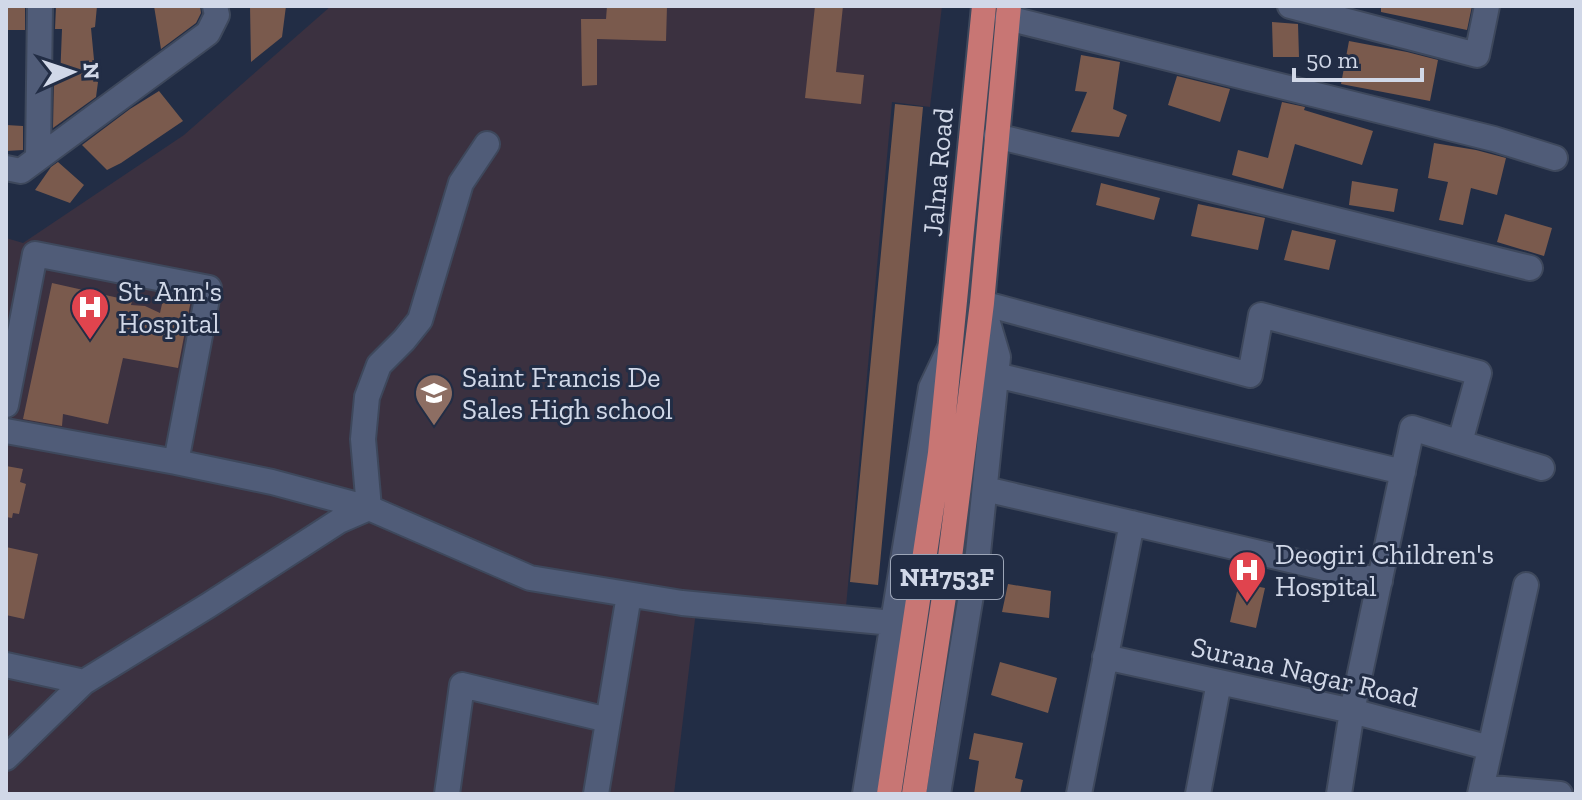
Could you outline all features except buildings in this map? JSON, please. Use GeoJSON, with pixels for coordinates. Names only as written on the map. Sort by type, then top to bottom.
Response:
{"type":"FeatureCollection","features":[{"type":"Feature","properties":{"kind":"highway","name":"Jalna Road"},"geometry":{"type":"LineString","coordinates":[[952,343],[984,6]]}},
{"type":"Feature","properties":{"kind":"highway","name":"Jalna Road"},"geometry":{"type":"LineString","coordinates":[[982,303],[1008,12]]}},
{"type":"Feature","properties":{"kind":"highway","name":"NH753F"},"geometry":{"type":"LineString","coordinates":[[914,794],[950,557],[982,303]]}},
{"type":"Feature","properties":{"kind":"highway","name":"NH753F"},"geometry":{"type":"LineString","coordinates":[[889,794],[938,468],[952,343]]}},
{"type":"Feature","properties":{"kind":"street"},"geometry":{"type":"LineString","coordinates":[[38,158],[40,6]]}},
{"type":"Feature","properties":{"kind":"street"},"geometry":{"type":"LineString","coordinates":[[6,168],[21,171],[208,33],[217,15],[215,6]]}},
{"type":"Feature","properties":{"kind":"street"},"geometry":{"type":"LineString","coordinates":[[1290,6],[1477,55],[1487,6]]}},
{"type":"Feature","properties":{"kind":"street"},"geometry":{"type":"LineString","coordinates":[[1008,12],[1494,139],[1555,158]]}},
{"type":"Feature","properties":{"kind":"street"},"geometry":{"type":"LineString","coordinates":[[996,136],[1530,268]]}},
{"type":"Feature","properties":{"kind":"street"},"geometry":{"type":"LineString","coordinates":[[369,508],[363,439],[367,397],[379,365],[420,320],[461,183],[487,144]]}},
{"type":"Feature","properties":{"kind":"street"},"geometry":{"type":"LineString","coordinates":[[6,405],[35,254],[209,288],[176,462]]}},
{"type":"Feature","properties":{"kind":"street"},"geometry":{"type":"LineString","coordinates":[[938,794],[978,553],[998,357],[982,303]]}},
{"type":"Feature","properties":{"kind":"street"},"geometry":{"type":"LineString","coordinates":[[982,303],[1250,375],[1261,315],[1479,373],[1460,442]]}},
{"type":"Feature","properties":{"kind":"street"},"geometry":{"type":"LineString","coordinates":[[865,794],[931,388],[952,343]]}},
{"type":"Feature","properties":{"kind":"street"},"geometry":{"type":"LineString","coordinates":[[996,375],[1403,472]]}},
{"type":"Feature","properties":{"kind":"street"},"geometry":{"type":"LineString","coordinates":[[1339,794],[1352,711],[1412,428],[1542,468]]}},
{"type":"Feature","properties":{"kind":"street"},"geometry":{"type":"LineString","coordinates":[[6,431],[272,482],[369,508],[530,578],[682,603],[893,623]]}},
{"type":"Feature","properties":{"kind":"street"},"geometry":{"type":"LineString","coordinates":[[985,489],[1380,581]]}},
{"type":"Feature","properties":{"kind":"street"},"geometry":{"type":"LineString","coordinates":[[6,758],[84,682],[339,521],[369,508]]}},
{"type":"Feature","properties":{"kind":"street"},"geometry":{"type":"LineString","coordinates":[[1079,794],[1132,523]]}},
{"type":"Feature","properties":{"kind":"street"},"geometry":{"type":"LineString","coordinates":[[1526,585],[1481,791],[1560,794]]}},
{"type":"Feature","properties":{"kind":"street"},"geometry":{"type":"LineString","coordinates":[[596,794],[629,595]]}},
{"type":"Feature","properties":{"kind":"street","name":"Surana Nagar Road"},"geometry":{"type":"LineString","coordinates":[[1105,657],[1352,711],[1490,748]]}},
{"type":"Feature","properties":{"kind":"street"},"geometry":{"type":"LineString","coordinates":[[6,665],[84,682]]}},
{"type":"Feature","properties":{"kind":"street"},"geometry":{"type":"LineString","coordinates":[[1198,794],[1219,682]]}},
{"type":"Feature","properties":{"kind":"street"},"geometry":{"type":"LineString","coordinates":[[447,794],[462,685],[608,720]]}},
{"type":"Feature","properties":{"kind":"shaded area","name":"Saint Francis De Sales High school"},"geometry":{"type":"Polygon","coordinates":[[[331,6],[942,6],[930,107],[892,102],[844,629],[696,611],[674,794],[6,794],[6,238],[23,243],[184,135],[331,6]]]}},
{"type":"Feature","properties":{"kind":"place","name":"St. Ann's Hospital"},"geometry":{"type":"Point","coordinates":[90,341]}},
{"type":"Feature","properties":{"kind":"place","name":"Saint Francis De Sales High school"},"geometry":{"type":"Point","coordinates":[434,427]}},
{"type":"Feature","properties":{"kind":"place","name":"Deogiri Children's Hospital"},"geometry":{"type":"Point","coordinates":[1247,604]}}]}
